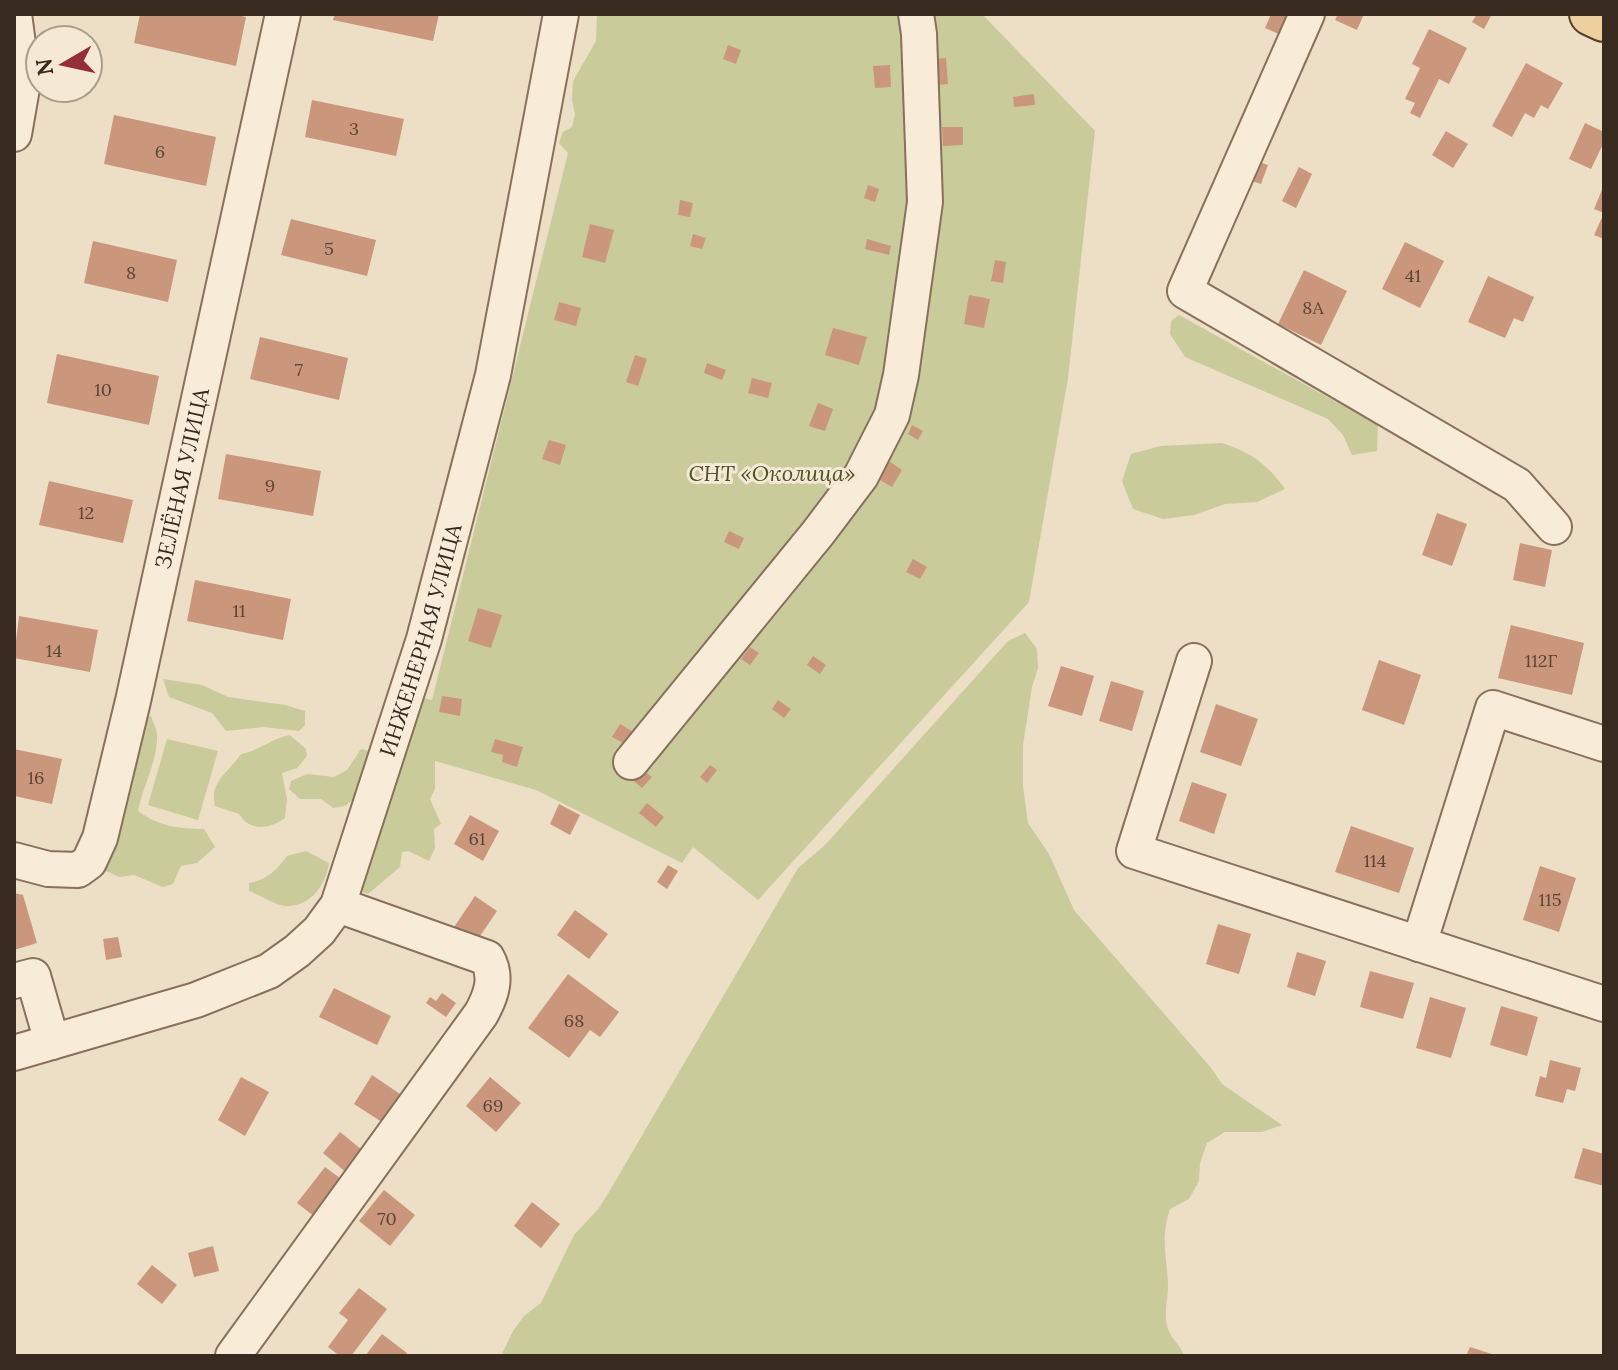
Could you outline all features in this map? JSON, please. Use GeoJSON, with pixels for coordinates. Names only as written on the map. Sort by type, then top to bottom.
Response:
{"type":"FeatureCollection","features":[{"type":"Feature","properties":{"kind":"main road"},"geometry":{"type":"LineString","coordinates":[[1591,14],[1604,20]]}},
{"type":"Feature","properties":{"kind":"street"},"geometry":{"type":"LineString","coordinates":[[14,14],[23,82],[14,134]]}},
{"type":"Feature","properties":{"kind":"street","name":"ЗЕЛЁНАЯ УЛИЦА"},"geometry":{"type":"LineString","coordinates":[[14,860],[48,869],[78,870],[89,862],[100,838],[133,701],[283,14]]}},
{"type":"Feature","properties":{"kind":"street","name":"ИНЖЕНЕРНАЯ УЛИЦА"},"geometry":{"type":"LineString","coordinates":[[14,1053],[196,1000],[269,971],[319,931],[338,905],[424,639],[493,375],[561,14]]}},
{"type":"Feature","properties":{"kind":"street"},"geometry":{"type":"LineString","coordinates":[[631,762],[861,476],[892,415],[901,375],[925,202],[916,14]]}},
{"type":"Feature","properties":{"kind":"street"},"geometry":{"type":"LineString","coordinates":[[1307,14],[1185,291],[1517,485],[1554,527]]}},
{"type":"Feature","properties":{"kind":"street"},"geometry":{"type":"LineString","coordinates":[[1194,661],[1134,851],[1604,1004]]}},
{"type":"Feature","properties":{"kind":"street"},"geometry":{"type":"LineString","coordinates":[[1419,944],[1493,708],[1604,744]]}},
{"type":"Feature","properties":{"kind":"street"},"geometry":{"type":"LineString","coordinates":[[233,1356],[481,1014],[492,987],[491,965],[487,958],[338,905]]}},
{"type":"Feature","properties":{"kind":"street"},"geometry":{"type":"LineString","coordinates":[[14,981],[33,976],[52,1042]]}},
{"type":"Feature","properties":{"kind":"green space","name":"СНТ «Околица»"},"geometry":{"type":"Polygon","coordinates":[[[597,14],[982,14],[1095,131],[1068,378],[1029,602],[758,900],[693,847],[682,863],[536,790],[435,761],[435,789],[430,799],[441,824],[434,829],[435,848],[429,861],[408,851],[402,852],[400,867],[368,894],[358,891],[368,852],[379,841],[380,814],[392,800],[389,785],[405,755],[403,740],[423,698],[432,700],[568,153],[559,143],[563,132],[572,127],[575,114],[573,81],[596,41],[597,14]]]}},
{"type":"Feature","properties":{"kind":"green space"},"geometry":{"type":"Polygon","coordinates":[[[1179,315],[1378,425],[1377,451],[1352,455],[1343,435],[1328,419],[1185,357],[1170,334],[1171,321],[1179,315]]]}},
{"type":"Feature","properties":{"kind":"green space"},"geometry":{"type":"Polygon","coordinates":[[[1222,443],[1258,460],[1285,489],[1257,502],[1225,504],[1194,515],[1163,519],[1133,509],[1122,481],[1131,454],[1160,446],[1222,443]]]}},
{"type":"Feature","properties":{"kind":"green space"},"geometry":{"type":"Polygon","coordinates":[[[1025,633],[1037,649],[1038,668],[1023,745],[1023,786],[1028,823],[1049,854],[1074,910],[1222,1084],[1282,1125],[1262,1132],[1225,1132],[1207,1143],[1200,1163],[1199,1181],[1189,1199],[1170,1209],[1165,1238],[1168,1285],[1166,1318],[1169,1333],[1184,1356],[501,1356],[524,1316],[541,1303],[574,1235],[609,1192],[798,868],[825,845],[1008,641],[1025,633]]]}},
{"type":"Feature","properties":{"kind":"green space"},"geometry":{"type":"Polygon","coordinates":[[[163,679],[202,685],[228,697],[305,711],[305,725],[299,731],[263,727],[226,731],[212,713],[169,697],[163,679]]]}},
{"type":"Feature","properties":{"kind":"green space"},"geometry":{"type":"Polygon","coordinates":[[[151,716],[157,744],[138,811],[169,826],[204,829],[215,847],[197,863],[181,866],[173,884],[163,887],[134,875],[119,877],[106,871],[99,860],[137,721],[151,716]]]}},
{"type":"Feature","properties":{"kind":"green space"},"geometry":{"type":"Polygon","coordinates":[[[290,735],[306,749],[307,756],[297,768],[282,773],[287,799],[285,818],[273,825],[254,826],[239,814],[215,806],[217,784],[241,754],[290,735]]]}},
{"type":"Feature","properties":{"kind":"green space"},"geometry":{"type":"Polygon","coordinates":[[[167,739],[218,751],[198,820],[148,805],[167,739]]]}},
{"type":"Feature","properties":{"kind":"green space"},"geometry":{"type":"Polygon","coordinates":[[[361,749],[369,751],[369,764],[355,798],[345,806],[333,808],[321,799],[300,799],[289,789],[291,781],[307,774],[334,777],[347,770],[361,749]]]}},
{"type":"Feature","properties":{"kind":"green space"},"geometry":{"type":"Polygon","coordinates":[[[306,851],[329,863],[321,886],[303,903],[282,906],[249,891],[249,883],[271,874],[287,856],[306,851]]]}},
{"type":"Feature","properties":{"kind":"building"},"geometry":{"type":"Polygon","coordinates":[[[140,14],[231,14],[246,17],[236,66],[134,43],[140,14]]]}},
{"type":"Feature","properties":{"kind":"building"},"geometry":{"type":"Polygon","coordinates":[[[335,14],[439,14],[433,41],[333,20],[335,14]]]}},
{"type":"Feature","properties":{"kind":"building"},"geometry":{"type":"Polygon","coordinates":[[[1271,14],[1283,14],[1294,19],[1286,37],[1265,28],[1271,14]]]}},
{"type":"Feature","properties":{"kind":"building"},"geometry":{"type":"Polygon","coordinates":[[[1338,14],[1364,14],[1357,30],[1335,20],[1338,14]]]}},
{"type":"Feature","properties":{"kind":"building"},"geometry":{"type":"Polygon","coordinates":[[[1477,14],[1492,14],[1484,29],[1472,22],[1477,14]]]}},
{"type":"Feature","properties":{"kind":"building"},"geometry":{"type":"Polygon","coordinates":[[[1429,29],[1467,48],[1449,84],[1439,79],[1420,118],[1410,113],[1415,103],[1405,99],[1420,68],[1412,64],[1429,29]]]}},
{"type":"Feature","properties":{"kind":"building"},"geometry":{"type":"Polygon","coordinates":[[[728,45],[741,50],[736,64],[723,59],[728,45]]]}},
{"type":"Feature","properties":{"kind":"building"},"geometry":{"type":"Polygon","coordinates":[[[946,58],[948,84],[936,85],[934,59],[946,58]]]}},
{"type":"Feature","properties":{"kind":"building"},"geometry":{"type":"Polygon","coordinates":[[[1526,63],[1563,83],[1548,109],[1541,105],[1534,118],[1525,113],[1512,137],[1492,126],[1526,63]]]}},
{"type":"Feature","properties":{"kind":"building"},"geometry":{"type":"Polygon","coordinates":[[[890,65],[891,87],[875,88],[873,66],[890,65]]]}},
{"type":"Feature","properties":{"kind":"building"},"geometry":{"type":"Polygon","coordinates":[[[1034,94],[1035,105],[1014,107],[1013,97],[1034,94]]]}},
{"type":"Feature","properties":{"kind":"building"},"geometry":{"type":"Polygon","coordinates":[[[312,100],[404,119],[396,156],[305,137],[312,100]]]}},
{"type":"Feature","properties":{"kind":"building"},"geometry":{"type":"Polygon","coordinates":[[[114,115],[216,137],[206,186],[104,164],[114,115]]]}},
{"type":"Feature","properties":{"kind":"building"},"geometry":{"type":"Polygon","coordinates":[[[1585,123],[1604,132],[1604,142],[1591,169],[1569,159],[1585,123]]]}},
{"type":"Feature","properties":{"kind":"building"},"geometry":{"type":"Polygon","coordinates":[[[942,127],[963,127],[963,145],[943,146],[942,127]]]}},
{"type":"Feature","properties":{"kind":"building"},"geometry":{"type":"Polygon","coordinates":[[[1446,131],[1468,144],[1453,168],[1432,155],[1446,131]]]}},
{"type":"Feature","properties":{"kind":"building"},"geometry":{"type":"Polygon","coordinates":[[[1256,161],[1268,165],[1261,184],[1249,180],[1256,161]]]}},
{"type":"Feature","properties":{"kind":"building"},"geometry":{"type":"Polygon","coordinates":[[[1299,167],[1312,174],[1296,208],[1282,201],[1299,167]]]}},
{"type":"Feature","properties":{"kind":"building"},"geometry":{"type":"Polygon","coordinates":[[[868,185],[879,189],[875,202],[864,198],[868,185]]]}},
{"type":"Feature","properties":{"kind":"building"},"geometry":{"type":"Polygon","coordinates":[[[1604,185],[1604,213],[1594,209],[1604,185]]]}},
{"type":"Feature","properties":{"kind":"building"},"geometry":{"type":"Polygon","coordinates":[[[680,200],[693,203],[690,217],[678,215],[680,200]]]}},
{"type":"Feature","properties":{"kind":"building"},"geometry":{"type":"Polygon","coordinates":[[[1604,213],[1604,239],[1594,235],[1604,213]]]}},
{"type":"Feature","properties":{"kind":"building"},"geometry":{"type":"Polygon","coordinates":[[[291,219],[376,240],[367,276],[281,255],[291,219]]]}},
{"type":"Feature","properties":{"kind":"building"},"geometry":{"type":"Polygon","coordinates":[[[590,224],[614,230],[605,263],[582,257],[590,224]]]}},
{"type":"Feature","properties":{"kind":"building"},"geometry":{"type":"Polygon","coordinates":[[[693,234],[706,238],[702,249],[690,246],[693,234]]]}},
{"type":"Feature","properties":{"kind":"building"},"geometry":{"type":"Polygon","coordinates":[[[867,239],[891,246],[889,255],[865,249],[867,239]]]}},
{"type":"Feature","properties":{"kind":"building"},"geometry":{"type":"Polygon","coordinates":[[[93,241],[177,260],[168,302],[84,283],[93,241]]]}},
{"type":"Feature","properties":{"kind":"building"},"geometry":{"type":"Polygon","coordinates":[[[1405,242],[1444,261],[1420,308],[1382,289],[1405,242]]]}},
{"type":"Feature","properties":{"kind":"building"},"geometry":{"type":"Polygon","coordinates":[[[995,260],[1006,262],[1003,283],[991,281],[995,260]]]}},
{"type":"Feature","properties":{"kind":"building"},"geometry":{"type":"Polygon","coordinates":[[[1304,270],[1347,291],[1321,345],[1278,324],[1304,270]]]}},
{"type":"Feature","properties":{"kind":"building"},"geometry":{"type":"Polygon","coordinates":[[[1488,276],[1534,297],[1523,322],[1514,318],[1505,338],[1468,322],[1488,276]]]}},
{"type":"Feature","properties":{"kind":"building"},"geometry":{"type":"Polygon","coordinates":[[[969,295],[990,299],[984,328],[964,324],[969,295]]]}},
{"type":"Feature","properties":{"kind":"building"},"geometry":{"type":"Polygon","coordinates":[[[559,302],[581,308],[576,326],[554,320],[559,302]]]}},
{"type":"Feature","properties":{"kind":"building"},"geometry":{"type":"Polygon","coordinates":[[[833,328],[867,337],[859,365],[825,355],[833,328]]]}},
{"type":"Feature","properties":{"kind":"building"},"geometry":{"type":"Polygon","coordinates":[[[260,337],[348,358],[339,400],[250,379],[260,337]]]}},
{"type":"Feature","properties":{"kind":"building"},"geometry":{"type":"Polygon","coordinates":[[[57,354],[159,376],[149,425],[47,403],[57,354]]]}},
{"type":"Feature","properties":{"kind":"building"},"geometry":{"type":"Polygon","coordinates":[[[635,355],[647,359],[638,386],[626,382],[635,355]]]}},
{"type":"Feature","properties":{"kind":"building"},"geometry":{"type":"Polygon","coordinates":[[[707,363],[726,370],[722,380],[704,373],[707,363]]]}},
{"type":"Feature","properties":{"kind":"building"},"geometry":{"type":"Polygon","coordinates":[[[752,378],[772,383],[768,398],[748,393],[752,378]]]}},
{"type":"Feature","properties":{"kind":"building"},"geometry":{"type":"Polygon","coordinates":[[[818,403],[833,409],[825,431],[809,426],[818,403]]]}},
{"type":"Feature","properties":{"kind":"building"},"geometry":{"type":"Polygon","coordinates":[[[912,425],[923,431],[918,440],[908,434],[912,425]]]}},
{"type":"Feature","properties":{"kind":"building"},"geometry":{"type":"Polygon","coordinates":[[[549,440],[566,445],[560,465],[542,459],[549,440]]]}},
{"type":"Feature","properties":{"kind":"building"},"geometry":{"type":"Polygon","coordinates":[[[226,454],[321,471],[313,516],[218,499],[226,454]]]}},
{"type":"Feature","properties":{"kind":"building"},"geometry":{"type":"Polygon","coordinates":[[[889,461],[902,470],[892,487],[878,479],[889,461]]]}},
{"type":"Feature","properties":{"kind":"building"},"geometry":{"type":"Polygon","coordinates":[[[49,481],[133,500],[123,543],[39,525],[49,481]]]}},
{"type":"Feature","properties":{"kind":"building"},"geometry":{"type":"Polygon","coordinates":[[[1437,513],[1467,524],[1452,566],[1422,555],[1437,513]]]}},
{"type":"Feature","properties":{"kind":"building"},"geometry":{"type":"Polygon","coordinates":[[[729,531],[744,538],[739,549],[724,542],[729,531]]]}},
{"type":"Feature","properties":{"kind":"building"},"geometry":{"type":"Polygon","coordinates":[[[1520,543],[1552,550],[1545,587],[1513,580],[1520,543]]]}},
{"type":"Feature","properties":{"kind":"building"},"geometry":{"type":"Polygon","coordinates":[[[913,559],[927,567],[920,579],[906,572],[913,559]]]}},
{"type":"Feature","properties":{"kind":"building"},"geometry":{"type":"Polygon","coordinates":[[[195,580],[291,599],[283,640],[187,621],[195,580]]]}},
{"type":"Feature","properties":{"kind":"building"},"geometry":{"type":"Polygon","coordinates":[[[478,608],[502,615],[491,648],[468,641],[478,608]]]}},
{"type":"Feature","properties":{"kind":"building"},"geometry":{"type":"Polygon","coordinates":[[[19,616],[98,630],[90,672],[14,658],[19,616]]]}},
{"type":"Feature","properties":{"kind":"building"},"geometry":{"type":"Polygon","coordinates":[[[1511,625],[1584,643],[1572,695],[1498,678],[1511,625]]]}},
{"type":"Feature","properties":{"kind":"building"},"geometry":{"type":"Polygon","coordinates":[[[750,647],[759,653],[750,665],[741,659],[750,647]]]}},
{"type":"Feature","properties":{"kind":"building"},"geometry":{"type":"Polygon","coordinates":[[[813,656],[826,665],[820,674],[807,665],[813,656]]]}},
{"type":"Feature","properties":{"kind":"building"},"geometry":{"type":"Polygon","coordinates":[[[1379,660],[1421,675],[1404,725],[1362,710],[1379,660]]]}},
{"type":"Feature","properties":{"kind":"building"},"geometry":{"type":"Polygon","coordinates":[[[1061,666],[1094,676],[1082,716],[1048,706],[1061,666]]]}},
{"type":"Feature","properties":{"kind":"building"},"geometry":{"type":"Polygon","coordinates":[[[1111,681],[1144,691],[1132,731],[1099,721],[1111,681]]]}},
{"type":"Feature","properties":{"kind":"building"},"geometry":{"type":"Polygon","coordinates":[[[442,696],[462,699],[460,716],[439,712],[442,696]]]}},
{"type":"Feature","properties":{"kind":"building"},"geometry":{"type":"Polygon","coordinates":[[[778,700],[791,709],[784,718],[772,709],[778,700]]]}},
{"type":"Feature","properties":{"kind":"building"},"geometry":{"type":"Polygon","coordinates":[[[1216,704],[1258,719],[1241,766],[1200,752],[1216,704]]]}},
{"type":"Feature","properties":{"kind":"building"},"geometry":{"type":"Polygon","coordinates":[[[620,724],[632,731],[625,744],[612,737],[620,724]]]}},
{"type":"Feature","properties":{"kind":"building"},"geometry":{"type":"Polygon","coordinates":[[[495,739],[523,747],[517,767],[502,762],[503,755],[491,752],[495,739]]]}},
{"type":"Feature","properties":{"kind":"building"},"geometry":{"type":"Polygon","coordinates":[[[14,749],[62,759],[52,804],[14,796],[14,749]]]}},
{"type":"Feature","properties":{"kind":"building"},"geometry":{"type":"Polygon","coordinates":[[[710,765],[717,770],[707,783],[700,777],[710,765]]]}},
{"type":"Feature","properties":{"kind":"building"},"geometry":{"type":"Polygon","coordinates":[[[640,768],[652,777],[642,788],[631,779],[640,768]]]}},
{"type":"Feature","properties":{"kind":"building"},"geometry":{"type":"Polygon","coordinates":[[[1192,782],[1227,794],[1214,834],[1179,821],[1192,782]]]}},
{"type":"Feature","properties":{"kind":"building"},"geometry":{"type":"Polygon","coordinates":[[[647,803],[664,817],[656,827],[639,813],[647,803]]]}},
{"type":"Feature","properties":{"kind":"building"},"geometry":{"type":"Polygon","coordinates":[[[559,804],[580,815],[570,835],[550,824],[559,804]]]}},
{"type":"Feature","properties":{"kind":"building"},"geometry":{"type":"Polygon","coordinates":[[[470,815],[499,831],[483,861],[454,844],[470,815]]]}},
{"type":"Feature","properties":{"kind":"building"},"geometry":{"type":"Polygon","coordinates":[[[1351,826],[1414,848],[1399,893],[1335,872],[1351,826]]]}},
{"type":"Feature","properties":{"kind":"building"},"geometry":{"type":"Polygon","coordinates":[[[668,865],[678,871],[667,889],[657,882],[668,865]]]}},
{"type":"Feature","properties":{"kind":"building"},"geometry":{"type":"Polygon","coordinates":[[[1540,866],[1576,878],[1559,932],[1523,920],[1540,866]]]}},
{"type":"Feature","properties":{"kind":"building"},"geometry":{"type":"Polygon","coordinates":[[[14,893],[23,895],[37,943],[14,950],[14,893]]]}},
{"type":"Feature","properties":{"kind":"building"},"geometry":{"type":"Polygon","coordinates":[[[475,896],[497,911],[474,945],[452,930],[475,896]]]}},
{"type":"Feature","properties":{"kind":"building"},"geometry":{"type":"Polygon","coordinates":[[[575,910],[608,934],[589,959],[557,935],[575,910]]]}},
{"type":"Feature","properties":{"kind":"building"},"geometry":{"type":"Polygon","coordinates":[[[1218,924],[1251,934],[1239,974],[1206,964],[1218,924]]]}},
{"type":"Feature","properties":{"kind":"building"},"geometry":{"type":"Polygon","coordinates":[[[118,937],[122,957],[106,960],[103,939],[118,937]]]}},
{"type":"Feature","properties":{"kind":"building"},"geometry":{"type":"Polygon","coordinates":[[[1297,952],[1326,961],[1315,996],[1287,987],[1297,952]]]}},
{"type":"Feature","properties":{"kind":"building"},"geometry":{"type":"Polygon","coordinates":[[[1370,971],[1414,983],[1403,1019],[1360,1007],[1370,971]]]}},
{"type":"Feature","properties":{"kind":"building"},"geometry":{"type":"Polygon","coordinates":[[[568,974],[619,1012],[600,1037],[590,1030],[569,1058],[528,1028],[568,974]]]}},
{"type":"Feature","properties":{"kind":"building"},"geometry":{"type":"Polygon","coordinates":[[[334,988],[391,1016],[377,1045],[319,1017],[334,988]]]}},
{"type":"Feature","properties":{"kind":"building"},"geometry":{"type":"Polygon","coordinates":[[[442,993],[456,1003],[446,1017],[426,1003],[430,997],[436,1001],[442,993]]]}},
{"type":"Feature","properties":{"kind":"building"},"geometry":{"type":"Polygon","coordinates":[[[1430,997],[1466,1008],[1451,1058],[1416,1048],[1430,997]]]}},
{"type":"Feature","properties":{"kind":"building"},"geometry":{"type":"Polygon","coordinates":[[[1501,1006],[1538,1017],[1527,1056],[1490,1045],[1501,1006]]]}},
{"type":"Feature","properties":{"kind":"building"},"geometry":{"type":"Polygon","coordinates":[[[1550,1060],[1581,1068],[1575,1091],[1567,1089],[1563,1103],[1535,1096],[1540,1076],[1546,1078],[1550,1060]]]}},
{"type":"Feature","properties":{"kind":"building"},"geometry":{"type":"Polygon","coordinates":[[[372,1075],[403,1096],[385,1124],[354,1104],[372,1075]]]}},
{"type":"Feature","properties":{"kind":"building"},"geometry":{"type":"Polygon","coordinates":[[[241,1077],[269,1092],[245,1136],[218,1120],[241,1077]]]}},
{"type":"Feature","properties":{"kind":"building"},"geometry":{"type":"Polygon","coordinates":[[[490,1077],[521,1103],[496,1132],[466,1106],[490,1077]]]}},
{"type":"Feature","properties":{"kind":"building"},"geometry":{"type":"Polygon","coordinates":[[[340,1132],[372,1158],[354,1179],[323,1153],[340,1132]]]}},
{"type":"Feature","properties":{"kind":"building"},"geometry":{"type":"Polygon","coordinates":[[[1583,1148],[1604,1154],[1604,1186],[1574,1178],[1583,1148]]]}},
{"type":"Feature","properties":{"kind":"building"},"geometry":{"type":"Polygon","coordinates":[[[325,1167],[348,1184],[320,1221],[297,1203],[325,1167]]]}},
{"type":"Feature","properties":{"kind":"building"},"geometry":{"type":"Polygon","coordinates":[[[384,1190],[415,1215],[390,1246],[359,1221],[384,1190]]]}},
{"type":"Feature","properties":{"kind":"building"},"geometry":{"type":"Polygon","coordinates":[[[532,1202],[560,1224],[541,1248],[514,1226],[532,1202]]]}},
{"type":"Feature","properties":{"kind":"building"},"geometry":{"type":"Polygon","coordinates":[[[213,1246],[219,1271],[194,1277],[188,1253],[213,1246]]]}},
{"type":"Feature","properties":{"kind":"building"},"geometry":{"type":"Polygon","coordinates":[[[152,1265],[177,1285],[162,1304],[137,1284],[152,1265]]]}},
{"type":"Feature","properties":{"kind":"building"},"geometry":{"type":"Polygon","coordinates":[[[359,1288],[387,1309],[351,1356],[340,1356],[328,1347],[348,1320],[339,1313],[359,1288]]]}},
{"type":"Feature","properties":{"kind":"building"},"geometry":{"type":"Polygon","coordinates":[[[382,1334],[407,1353],[405,1356],[365,1356],[382,1334]]]}},
{"type":"Feature","properties":{"kind":"building"},"geometry":{"type":"Polygon","coordinates":[[[1470,1347],[1495,1355],[1495,1356],[1466,1356],[1470,1347]]]}}]}
